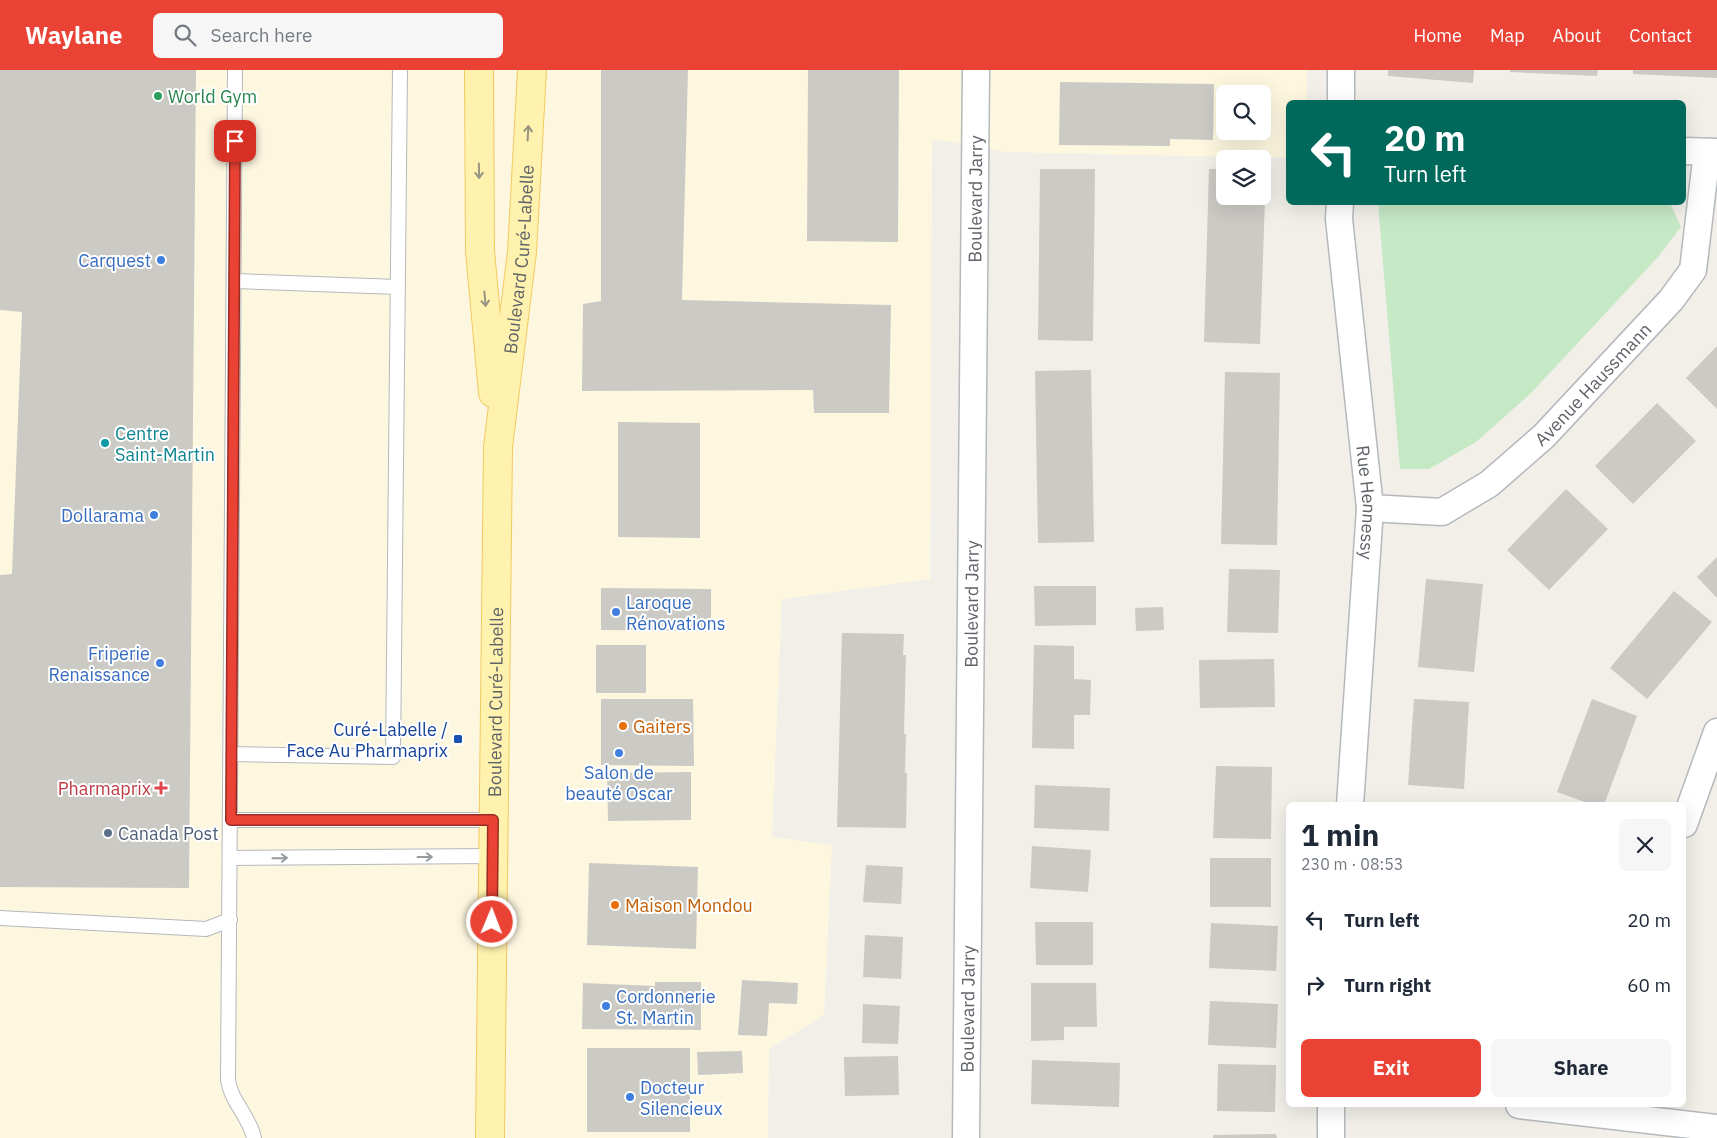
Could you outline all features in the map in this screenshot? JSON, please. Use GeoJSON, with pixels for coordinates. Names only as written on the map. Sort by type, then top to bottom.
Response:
{"type":"FeatureCollection","features":[{"type":"Feature","properties":{"kind":"main road","name":"Boulevard Curé-Labelle"},"geometry":{"type":"LineString","coordinates":[[480,70],[480,251],[498,447],[490,1138]]}},
{"type":"Feature","properties":{"kind":"main road","name":"Boulevard Curé-Labelle"},"geometry":{"type":"LineString","coordinates":[[498,447],[522,252],[532,70]]}},
{"type":"Feature","properties":{"kind":"street","name":"Boulevard Jarry"},"geometry":{"type":"LineString","coordinates":[[966,1138],[976,70]]}},
{"type":"Feature","properties":{"kind":"street"},"geometry":{"type":"LineString","coordinates":[[1341,70],[1341,100]]}},
{"type":"Feature","properties":{"kind":"street","name":"Avenue Haussmann"},"geometry":{"type":"LineString","coordinates":[[1370,508],[1442,512],[1489,484],[1544,436],[1671,300],[1694,270],[1703,152]]}},
{"type":"Feature","properties":{"kind":"street","name":"Rue Hennessy"},"geometry":{"type":"LineString","coordinates":[[1340,205],[1339,219],[1370,508],[1350,802]]}},
{"type":"Feature","properties":{"kind":"street"},"geometry":{"type":"LineString","coordinates":[[1686,818],[1717,732]]}},
{"type":"Feature","properties":{"kind":"street"},"geometry":{"type":"LineString","coordinates":[[1331,1107],[1331,1138]]}},
{"type":"Feature","properties":{"kind":"street"},"geometry":{"type":"LineString","coordinates":[[1558,1107],[1674,1113],[1717,1128]]}},
{"type":"Feature","properties":{"kind":"lane"},"geometry":{"type":"LineString","coordinates":[[235,70],[232,754],[228,1080],[232,1096],[254,1138]]}},
{"type":"Feature","properties":{"kind":"lane"},"geometry":{"type":"LineString","coordinates":[[232,754],[393,757],[400,70]]}},
{"type":"Feature","properties":{"kind":"lane"},"geometry":{"type":"LineString","coordinates":[[234,281],[398,287]]}},
{"type":"Feature","properties":{"kind":"lane"},"geometry":{"type":"LineString","coordinates":[[231,820],[493,820]]}},
{"type":"Feature","properties":{"kind":"lane"},"geometry":{"type":"LineString","coordinates":[[231,858],[493,856]]}},
{"type":"Feature","properties":{"kind":"lane"},"geometry":{"type":"LineString","coordinates":[[0,918],[206,929],[230,920]]}},
{"type":"Feature","properties":{"kind":"shaded area"},"geometry":{"type":"Polygon","coordinates":[[[0,70],[1307,70],[1306,100],[1286,100],[1286,158],[1271,158],[1271,150],[1216,150],[1216,156],[1007,152],[932,139],[930,579],[782,599],[772,837],[832,845],[824,1015],[769,1049],[768,1138],[0,1138],[0,70]]]}},
{"type":"Feature","properties":{"kind":"green space"},"geometry":{"type":"Polygon","coordinates":[[[1378,205],[1671,205],[1681,227],[1658,257],[1531,393],[1476,442],[1429,469],[1400,469],[1378,205]]]}},
{"type":"Feature","properties":{"kind":"building","name":"Centre Saint-Martin"},"geometry":{"type":"Polygon","coordinates":[[[0,70],[196,70],[189,888],[0,887],[0,575],[12,574],[22,312],[0,310],[0,70]]]}},
{"type":"Feature","properties":{"kind":"building"},"geometry":{"type":"Polygon","coordinates":[[[601,70],[688,70],[682,300],[891,305],[889,413],[814,413],[813,390],[582,391],[583,304],[601,301],[601,70]]]}},
{"type":"Feature","properties":{"kind":"building"},"geometry":{"type":"Polygon","coordinates":[[[808,70],[899,70],[898,242],[807,241],[808,70]]]}},
{"type":"Feature","properties":{"kind":"building"},"geometry":{"type":"Polygon","coordinates":[[[1388,70],[1474,70],[1473,83],[1388,76],[1388,70]]]}},
{"type":"Feature","properties":{"kind":"building"},"geometry":{"type":"Polygon","coordinates":[[[1510,70],[1598,70],[1597,76],[1510,72],[1510,70]]]}},
{"type":"Feature","properties":{"kind":"building"},"geometry":{"type":"Polygon","coordinates":[[[1633,70],[1717,70],[1717,78],[1633,74],[1633,70]]]}},
{"type":"Feature","properties":{"kind":"building"},"geometry":{"type":"Polygon","coordinates":[[[1060,82],[1214,84],[1213,140],[1170,139],[1170,146],[1059,145],[1060,82]]]}},
{"type":"Feature","properties":{"kind":"building"},"geometry":{"type":"Polygon","coordinates":[[[1040,169],[1095,169],[1093,341],[1038,340],[1040,169]]]}},
{"type":"Feature","properties":{"kind":"building"},"geometry":{"type":"Polygon","coordinates":[[[1209,169],[1216,169],[1216,205],[1265,205],[1260,344],[1204,342],[1209,169]]]}},
{"type":"Feature","properties":{"kind":"building"},"geometry":{"type":"Polygon","coordinates":[[[1717,346],[1717,409],[1686,378],[1717,346]]]}},
{"type":"Feature","properties":{"kind":"building"},"geometry":{"type":"Polygon","coordinates":[[[1091,370],[1094,542],[1038,543],[1035,371],[1091,370]]]}},
{"type":"Feature","properties":{"kind":"building"},"geometry":{"type":"Polygon","coordinates":[[[1225,372],[1280,373],[1277,545],[1221,544],[1225,372]]]}},
{"type":"Feature","properties":{"kind":"building"},"geometry":{"type":"Polygon","coordinates":[[[1657,403],[1696,441],[1633,504],[1595,466],[1657,403]]]}},
{"type":"Feature","properties":{"kind":"building"},"geometry":{"type":"Polygon","coordinates":[[[618,422],[700,423],[700,538],[618,537],[618,422]]]}},
{"type":"Feature","properties":{"kind":"building"},"geometry":{"type":"Polygon","coordinates":[[[1566,489],[1608,529],[1549,590],[1507,550],[1566,489]]]}},
{"type":"Feature","properties":{"kind":"building"},"geometry":{"type":"Polygon","coordinates":[[[1717,557],[1717,598],[1697,577],[1717,557]]]}},
{"type":"Feature","properties":{"kind":"building"},"geometry":{"type":"Polygon","coordinates":[[[1229,569],[1280,570],[1278,633],[1227,632],[1229,569]]]}},
{"type":"Feature","properties":{"kind":"building"},"geometry":{"type":"Polygon","coordinates":[[[1426,579],[1483,584],[1474,672],[1418,667],[1426,579]]]}},
{"type":"Feature","properties":{"kind":"building"},"geometry":{"type":"Polygon","coordinates":[[[1034,586],[1096,586],[1096,625],[1035,626],[1034,586]]]}},
{"type":"Feature","properties":{"kind":"building"},"geometry":{"type":"Polygon","coordinates":[[[601,588],[711,589],[711,631],[601,630],[601,588]]]}},
{"type":"Feature","properties":{"kind":"building"},"geometry":{"type":"Polygon","coordinates":[[[1674,591],[1712,622],[1647,699],[1610,668],[1674,591]]]}},
{"type":"Feature","properties":{"kind":"building"},"geometry":{"type":"Polygon","coordinates":[[[1163,607],[1164,630],[1136,631],[1135,608],[1163,607]]]}},
{"type":"Feature","properties":{"kind":"building"},"geometry":{"type":"Polygon","coordinates":[[[842,633],[904,634],[903,655],[906,655],[904,734],[906,734],[905,773],[907,773],[906,828],[837,827],[842,633]]]}},
{"type":"Feature","properties":{"kind":"building"},"geometry":{"type":"Polygon","coordinates":[[[596,645],[646,645],[646,693],[596,693],[596,645]]]}},
{"type":"Feature","properties":{"kind":"building"},"geometry":{"type":"Polygon","coordinates":[[[1034,645],[1074,646],[1074,679],[1091,680],[1090,715],[1074,715],[1074,749],[1032,748],[1034,645]]]}},
{"type":"Feature","properties":{"kind":"building"},"geometry":{"type":"Polygon","coordinates":[[[1274,659],[1275,707],[1200,708],[1199,660],[1274,659]]]}},
{"type":"Feature","properties":{"kind":"building"},"geometry":{"type":"Polygon","coordinates":[[[601,699],[693,699],[694,766],[601,765],[601,699]]]}},
{"type":"Feature","properties":{"kind":"building"},"geometry":{"type":"Polygon","coordinates":[[[1414,699],[1469,702],[1464,789],[1408,785],[1414,699]]]}},
{"type":"Feature","properties":{"kind":"building"},"geometry":{"type":"Polygon","coordinates":[[[1592,699],[1637,716],[1605,802],[1585,802],[1557,792],[1592,699]]]}},
{"type":"Feature","properties":{"kind":"building"},"geometry":{"type":"Polygon","coordinates":[[[1216,766],[1272,767],[1271,839],[1213,838],[1216,766]]]}},
{"type":"Feature","properties":{"kind":"building"},"geometry":{"type":"Polygon","coordinates":[[[691,772],[691,820],[608,821],[607,773],[691,772]]]}},
{"type":"Feature","properties":{"kind":"building"},"geometry":{"type":"Polygon","coordinates":[[[1035,785],[1110,788],[1109,831],[1034,828],[1035,785]]]}},
{"type":"Feature","properties":{"kind":"building"},"geometry":{"type":"Polygon","coordinates":[[[1032,846],[1091,850],[1088,892],[1030,888],[1032,846]]]}},
{"type":"Feature","properties":{"kind":"building"},"geometry":{"type":"Polygon","coordinates":[[[1210,858],[1271,858],[1271,907],[1210,907],[1210,858]]]}},
{"type":"Feature","properties":{"kind":"building"},"geometry":{"type":"Polygon","coordinates":[[[589,863],[698,867],[696,949],[587,945],[589,863]]]}},
{"type":"Feature","properties":{"kind":"building"},"geometry":{"type":"Polygon","coordinates":[[[866,865],[903,867],[901,904],[863,902],[866,865]]]}},
{"type":"Feature","properties":{"kind":"building"},"geometry":{"type":"Polygon","coordinates":[[[1035,922],[1093,922],[1093,965],[1036,965],[1035,922]]]}},
{"type":"Feature","properties":{"kind":"building"},"geometry":{"type":"Polygon","coordinates":[[[1211,923],[1278,926],[1276,971],[1209,968],[1211,923]]]}},
{"type":"Feature","properties":{"kind":"building"},"geometry":{"type":"Polygon","coordinates":[[[865,935],[903,937],[901,979],[863,977],[865,935]]]}},
{"type":"Feature","properties":{"kind":"building"},"geometry":{"type":"Polygon","coordinates":[[[742,980],[798,983],[797,1004],[769,1003],[767,1036],[738,1035],[742,980]]]}},
{"type":"Feature","properties":{"kind":"building"},"geometry":{"type":"Polygon","coordinates":[[[655,982],[701,982],[701,1030],[582,1029],[583,983],[655,986],[655,982]]]}},
{"type":"Feature","properties":{"kind":"building"},"geometry":{"type":"Polygon","coordinates":[[[1031,983],[1096,983],[1097,1027],[1064,1027],[1064,1040],[1031,1041],[1031,983]]]}},
{"type":"Feature","properties":{"kind":"building"},"geometry":{"type":"Polygon","coordinates":[[[1210,1001],[1278,1004],[1276,1048],[1208,1045],[1210,1001]]]}},
{"type":"Feature","properties":{"kind":"building"},"geometry":{"type":"Polygon","coordinates":[[[863,1004],[900,1006],[898,1044],[862,1043],[863,1004]]]}},
{"type":"Feature","properties":{"kind":"building"},"geometry":{"type":"Polygon","coordinates":[[[587,1048],[690,1048],[690,1132],[587,1132],[587,1048]]]}},
{"type":"Feature","properties":{"kind":"building"},"geometry":{"type":"Polygon","coordinates":[[[742,1051],[743,1073],[698,1075],[697,1052],[742,1051]]]}},
{"type":"Feature","properties":{"kind":"building"},"geometry":{"type":"Polygon","coordinates":[[[898,1056],[899,1095],[845,1096],[844,1057],[898,1056]]]}},
{"type":"Feature","properties":{"kind":"building"},"geometry":{"type":"Polygon","coordinates":[[[1032,1060],[1120,1063],[1119,1107],[1031,1104],[1032,1060]]]}},
{"type":"Feature","properties":{"kind":"building"},"geometry":{"type":"Polygon","coordinates":[[[1218,1064],[1276,1065],[1275,1112],[1217,1111],[1218,1064]]]}},
{"type":"Feature","properties":{"kind":"building"},"geometry":{"type":"Polygon","coordinates":[[[1276,1134],[1277,1138],[1213,1138],[1213,1135],[1276,1134]]]}},
{"type":"Feature","properties":{"kind":"place","name":"World Gym"},"geometry":{"type":"Point","coordinates":[158,96]}},
{"type":"Feature","properties":{"kind":"place","name":"Carquest"},"geometry":{"type":"Point","coordinates":[161,260]}},
{"type":"Feature","properties":{"kind":"place","name":"Centre Saint-Martin"},"geometry":{"type":"Point","coordinates":[105,443]}},
{"type":"Feature","properties":{"kind":"place","name":"Dollarama"},"geometry":{"type":"Point","coordinates":[154,515]}},
{"type":"Feature","properties":{"kind":"place","name":"Laroque Rénovations"},"geometry":{"type":"Point","coordinates":[616,612]}},
{"type":"Feature","properties":{"kind":"place","name":"Friperie Renaissance"},"geometry":{"type":"Point","coordinates":[160,663]}},
{"type":"Feature","properties":{"kind":"place","name":"Gaiters"},"geometry":{"type":"Point","coordinates":[623,726]}},
{"type":"Feature","properties":{"kind":"place","name":"Curé-Labelle / Face Au Pharmaprix"},"geometry":{"type":"Point","coordinates":[458,739]}},
{"type":"Feature","properties":{"kind":"place","name":"Salon de beauté Oscar"},"geometry":{"type":"Point","coordinates":[619,753]}},
{"type":"Feature","properties":{"kind":"place","name":"Pharmaprix"},"geometry":{"type":"Point","coordinates":[161,788]}},
{"type":"Feature","properties":{"kind":"place","name":"Canada Post"},"geometry":{"type":"Point","coordinates":[108,833]}},
{"type":"Feature","properties":{"kind":"place","name":"Maison Mondou"},"geometry":{"type":"Point","coordinates":[615,905]}},
{"type":"Feature","properties":{"kind":"place","name":"Cordonnerie St. Martin"},"geometry":{"type":"Point","coordinates":[606,1006]}},
{"type":"Feature","properties":{"kind":"place","name":"Docteur Silencieux"},"geometry":{"type":"Point","coordinates":[630,1097]}},
{"type":"Feature","properties":{"kind":"route"},"geometry":{"type":"LineString","coordinates":[[235,141],[231,820],[493,820],[492,922]]}}]}
